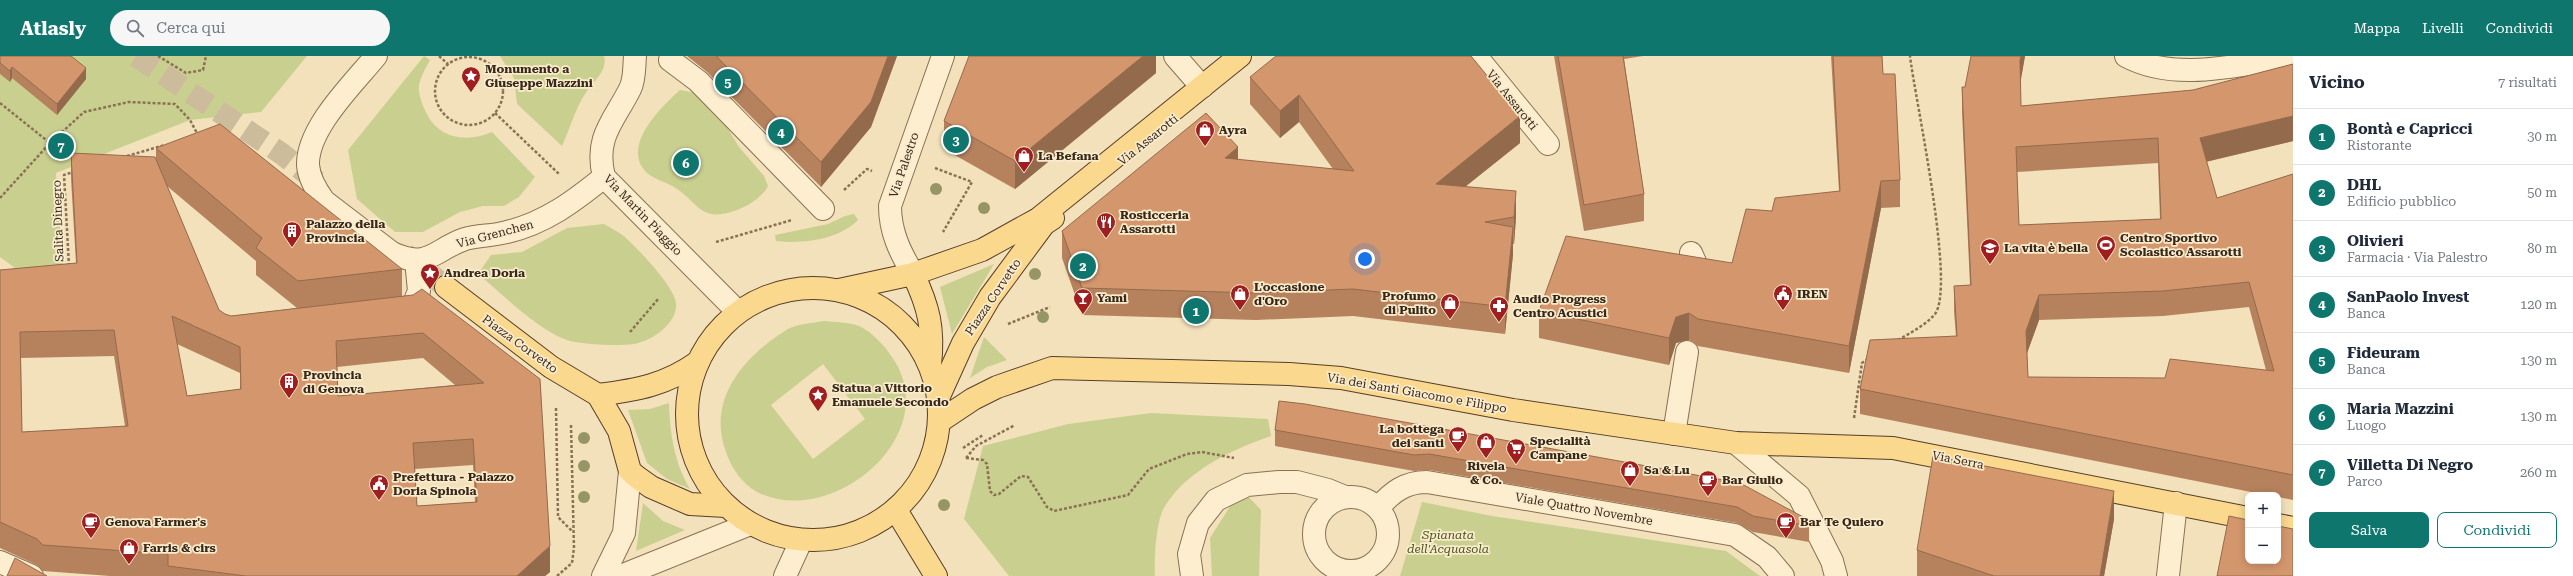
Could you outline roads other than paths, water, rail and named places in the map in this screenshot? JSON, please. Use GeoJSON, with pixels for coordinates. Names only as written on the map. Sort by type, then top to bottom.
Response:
{"type":"FeatureCollection","features":[{"type":"Feature","properties":{"kind":"main road","name":"Via Assarotti"},"geometry":{"type":"LineString","coordinates":[[1041,222],[1240,56]]}},
{"type":"Feature","properties":{"kind":"main road","name":"Via Assarotti"},"geometry":{"type":"LineString","coordinates":[[1041,222],[1252,56]]}},
{"type":"Feature","properties":{"kind":"main road","name":"Piazza Corvetto"},"geometry":{"type":"LineString","coordinates":[[838,290],[877,305],[894,317],[921,348],[930,365],[939,396],[940,421],[934,454],[927,470],[908,498],[896,510],[882,521],[850,536],[833,540],[802,541],[769,533],[750,524],[726,506],[705,480],[695,461],[688,438],[687,404],[690,385],[698,362],[713,337],[738,312],[762,299],[777,294],[804,289],[838,290],[913,274],[982,250],[1041,222]]}},
{"type":"Feature","properties":{"kind":"main road","name":"Piazza Corvetto"},"geometry":{"type":"LineString","coordinates":[[939,396],[963,343],[990,297],[1041,222]]}},
{"type":"Feature","properties":{"kind":"main road","name":"Piazza Corvetto"},"geometry":{"type":"LineString","coordinates":[[913,274],[923,294],[931,320],[932,340],[930,365]]}},
{"type":"Feature","properties":{"kind":"main road","name":"Piazza Corvetto"},"geometry":{"type":"LineString","coordinates":[[446,287],[551,367],[598,395],[619,431],[630,471]]}},
{"type":"Feature","properties":{"kind":"main road","name":"Piazza Corvetto"},"geometry":{"type":"LineString","coordinates":[[598,395],[663,382],[679,376],[698,362]]}},
{"type":"Feature","properties":{"kind":"main road","name":"Via dei Santi Giacomo e Filippo"},"geometry":{"type":"LineString","coordinates":[[940,421],[973,399],[997,387],[1052,368],[1341,378],[1513,410],[1736,443]]}},
{"type":"Feature","properties":{"kind":"main road","name":"Via Serra"},"geometry":{"type":"LineString","coordinates":[[1736,443],[1893,448],[2245,517]]}},
{"type":"Feature","properties":{"kind":"main road"},"geometry":{"type":"LineString","coordinates":[[630,471],[651,487],[690,504],[726,506]]}},
{"type":"Feature","properties":{"kind":"main road"},"geometry":{"type":"LineString","coordinates":[[896,510],[936,576]]}},
{"type":"Feature","properties":{"kind":"main road"},"geometry":{"type":"LineString","coordinates":[[2281,526],[2293,528]]}},
{"type":"Feature","properties":{"kind":"street"},"geometry":{"type":"LineString","coordinates":[[308,163],[322,123],[376,56]]}},
{"type":"Feature","properties":{"kind":"street","name":"Via Martin Piaggio"},"geometry":{"type":"LineString","coordinates":[[634,56],[634,74],[631,89],[613,115],[604,134],[600,164],[604,177],[738,312]]}},
{"type":"Feature","properties":{"kind":"street","name":"Via Palestro"},"geometry":{"type":"LineString","coordinates":[[913,274],[900,252],[895,239],[890,221],[890,206],[943,56]]}},
{"type":"Feature","properties":{"kind":"street"},"geometry":{"type":"LineString","coordinates":[[1175,56],[1202,87]]}},
{"type":"Feature","properties":{"kind":"street","name":"Via Assarotti"},"geometry":{"type":"LineString","coordinates":[[1476,56],[1548,144]]}},
{"type":"Feature","properties":{"kind":"street"},"geometry":{"type":"LineString","coordinates":[[2126,56],[2139,63],[2196,71],[2293,57]]}},
{"type":"Feature","properties":{"kind":"street"},"geometry":{"type":"LineString","coordinates":[[670,60],[698,81],[823,209]]}},
{"type":"Feature","properties":{"kind":"street"},"geometry":{"type":"LineString","coordinates":[[340,80],[317,108],[309,124],[305,146],[308,163],[316,190],[324,201],[392,253],[403,259],[416,260],[419,291],[412,308],[380,311]]}},
{"type":"Feature","properties":{"kind":"street","name":"Via Grenchen"},"geometry":{"type":"LineString","coordinates":[[416,260],[437,255],[463,240],[506,233],[549,218],[568,206],[604,177]]}},
{"type":"Feature","properties":{"kind":"street"},"geometry":{"type":"LineString","coordinates":[[1691,253],[1700,273]]}},
{"type":"Feature","properties":{"kind":"street"},"geometry":{"type":"LineString","coordinates":[[1674,434],[1687,352]]}},
{"type":"Feature","properties":{"kind":"street"},"geometry":{"type":"LineString","coordinates":[[1736,443],[1799,496],[1832,561],[1836,576]]}},
{"type":"Feature","properties":{"kind":"street","name":"Piazza Corvetto"},"geometry":{"type":"LineString","coordinates":[[603,576],[624,533],[630,471]]}},
{"type":"Feature","properties":{"kind":"street"},"geometry":{"type":"LineString","coordinates":[[1192,576],[1189,554],[1198,523],[1216,500],[1247,485],[1262,482],[1297,482],[1328,490],[1345,497],[1360,497],[1372,502],[1385,518],[1388,529],[1388,541],[1384,552],[1367,568],[1344,573],[1332,566],[1322,557],[1316,546],[1314,533],[1316,521],[1323,510],[1333,502],[1345,497]]}},
{"type":"Feature","properties":{"kind":"street","name":"Viale Quattro Novembre"},"geometry":{"type":"LineString","coordinates":[[1378,508],[1388,497],[1413,482],[1435,483],[1735,535],[1767,557],[1783,576]]}},
{"type":"Feature","properties":{"kind":"street"},"geometry":{"type":"LineString","coordinates":[[2168,576],[2176,503]]}},
{"type":"Feature","properties":{"kind":"street"},"geometry":{"type":"LineString","coordinates":[[622,576],[750,524]]}},
{"type":"Feature","properties":{"kind":"street"},"geometry":{"type":"LineString","coordinates":[[786,576],[802,541]]}},
{"type":"Feature","properties":{"kind":"street"},"geometry":{"type":"LineString","coordinates":[[0,562],[32,576]]}},
{"type":"Feature","properties":{"kind":"tunnel"},"geometry":{"type":"LineString","coordinates":[[136,56],[282,154],[321,185]]}},
{"type":"Feature","properties":{"kind":"tunnel"},"geometry":{"type":"LineString","coordinates":[[405,254],[446,287]]}},
{"type":"Feature","properties":{"kind":"place","name":"Fideuram"},"geometry":{"type":"Point","coordinates":[728,82]}},
{"type":"Feature","properties":{"kind":"place","name":"Monumento a Giuseppe Mazzini"},"geometry":{"type":"Point","coordinates":[471,93]}},
{"type":"Feature","properties":{"kind":"place","name":"SanPaolo Invest"},"geometry":{"type":"Point","coordinates":[781,132]}},
{"type":"Feature","properties":{"kind":"place","name":"Olivieri"},"geometry":{"type":"Point","coordinates":[956,140]}},
{"type":"Feature","properties":{"kind":"place","name":"Villetta Di Negro"},"geometry":{"type":"Point","coordinates":[61,146]}},
{"type":"Feature","properties":{"kind":"place","name":"Ayra"},"geometry":{"type":"Point","coordinates":[1205,147]}},
{"type":"Feature","properties":{"kind":"place","name":"Maria Mazzini"},"geometry":{"type":"Point","coordinates":[686,163]}},
{"type":"Feature","properties":{"kind":"place","name":"La Befana"},"geometry":{"type":"Point","coordinates":[1024,173]}},
{"type":"Feature","properties":{"kind":"place","name":"Rosticceria Assarotti"},"geometry":{"type":"Point","coordinates":[1106,239]}},
{"type":"Feature","properties":{"kind":"place","name":"Palazzo della Provincia"},"geometry":{"type":"Point","coordinates":[292,248]}},
{"type":"Feature","properties":{"kind":"place","name":"Centro Sportivo Scolastico Assarotti"},"geometry":{"type":"Point","coordinates":[2106,262]}},
{"type":"Feature","properties":{"kind":"place","name":"La vita è bella"},"geometry":{"type":"Point","coordinates":[1990,265]}},
{"type":"Feature","properties":{"kind":"place","name":"DHL"},"geometry":{"type":"Point","coordinates":[1083,266]}},
{"type":"Feature","properties":{"kind":"place","name":"Andrea Doria"},"geometry":{"type":"Point","coordinates":[430,290]}},
{"type":"Feature","properties":{"kind":"place","name":"Bontà e Capricci"},"geometry":{"type":"Point","coordinates":[1196,311]}},
{"type":"Feature","properties":{"kind":"place","name":"L'occasione d'Oro"},"geometry":{"type":"Point","coordinates":[1240,311]}},
{"type":"Feature","properties":{"kind":"place","name":"IREN"},"geometry":{"type":"Point","coordinates":[1783,311]}},
{"type":"Feature","properties":{"kind":"place","name":"Yami"},"geometry":{"type":"Point","coordinates":[1083,315]}},
{"type":"Feature","properties":{"kind":"place","name":"Profumo di Pulito"},"geometry":{"type":"Point","coordinates":[1450,320]}},
{"type":"Feature","properties":{"kind":"place","name":"Audio Progress Centro Acustici"},"geometry":{"type":"Point","coordinates":[1499,323]}},
{"type":"Feature","properties":{"kind":"place","name":"Provincia di Genova"},"geometry":{"type":"Point","coordinates":[289,399]}},
{"type":"Feature","properties":{"kind":"place","name":"Statua a Vittorio Emanuele Secondo"},"geometry":{"type":"Point","coordinates":[818,412]}},
{"type":"Feature","properties":{"kind":"place","name":"La bottega dei santi"},"geometry":{"type":"Point","coordinates":[1458,453]}},
{"type":"Feature","properties":{"kind":"place","name":"Rivela & Co."},"geometry":{"type":"Point","coordinates":[1486,459]}},
{"type":"Feature","properties":{"kind":"place","name":"Specialità Campane"},"geometry":{"type":"Point","coordinates":[1516,465]}},
{"type":"Feature","properties":{"kind":"place","name":"Sa & Lu"},"geometry":{"type":"Point","coordinates":[1630,487]}},
{"type":"Feature","properties":{"kind":"place","name":"Bar Giulio"},"geometry":{"type":"Point","coordinates":[1708,497]}},
{"type":"Feature","properties":{"kind":"place","name":"Prefettura - Palazzo Doria Spinola"},"geometry":{"type":"Point","coordinates":[379,501]}},
{"type":"Feature","properties":{"kind":"place","name":"Genova Farmer's"},"geometry":{"type":"Point","coordinates":[91,539]}},
{"type":"Feature","properties":{"kind":"place","name":"Bar Te Quiero"},"geometry":{"type":"Point","coordinates":[1786,539]}},
{"type":"Feature","properties":{"kind":"place","name":"Farris & cirs"},"geometry":{"type":"Point","coordinates":[129,565]}},
{"type":"Feature","properties":{"kind":"park label","name":"Spianata dell'Acquasola"},"geometry":{"type":"Point","coordinates":[1448,542]}}]}
